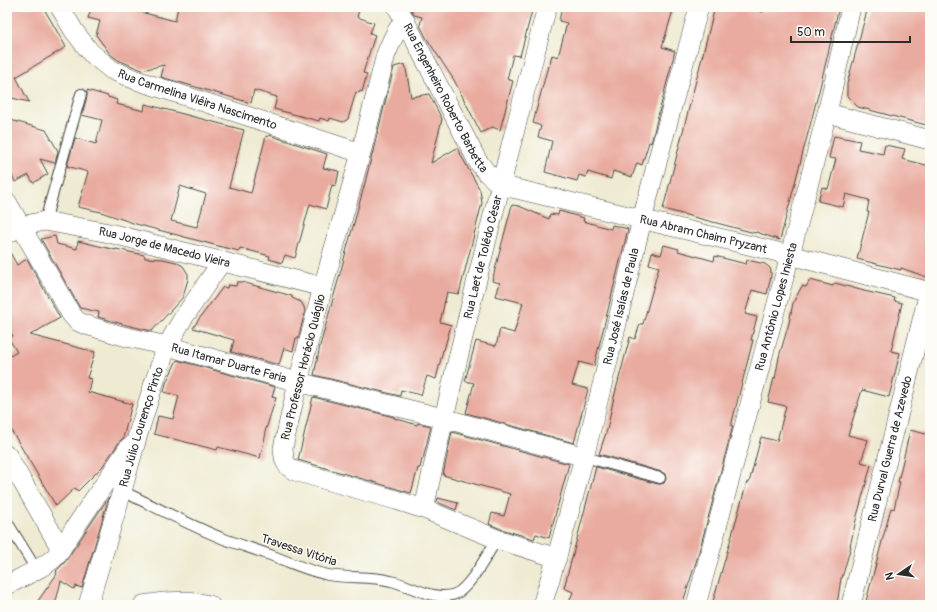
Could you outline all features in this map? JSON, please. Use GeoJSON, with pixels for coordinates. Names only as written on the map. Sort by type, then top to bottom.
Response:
{"type":"FeatureCollection","features":[{"type":"Feature","properties":{"kind":"street","name":"Rua Carmelina Viêira Nascimento"},"geometry":{"type":"LineString","coordinates":[[60,7],[74,31],[91,53],[112,70],[136,80],[361,153]]}},
{"type":"Feature","properties":{"kind":"street","name":"Rua Laet de Tolêdo César"},"geometry":{"type":"LineString","coordinates":[[424,509],[443,418],[500,185],[547,7]]}},
{"type":"Feature","properties":{"kind":"street","name":"Rua José Isaías de Paula"},"geometry":{"type":"LineString","coordinates":[[542,605],[557,558],[585,457],[643,219],[699,7]]}},
{"type":"Feature","properties":{"kind":"street","name":"Rua Antônio Lopes Iniesta"},"geometry":{"type":"LineString","coordinates":[[696,605],[827,113],[851,7]]}},
{"type":"Feature","properties":{"kind":"street","name":"Rua Professor Horácio Quáglio"},"geometry":{"type":"LineString","coordinates":[[401,13],[386,54],[361,153],[298,382],[283,448],[285,463],[288,468],[295,471],[424,509],[497,539],[557,558]]}},
{"type":"Feature","properties":{"kind":"street","name":"Rua Engenheiro Roberto Barbetta"},"geometry":{"type":"LineString","coordinates":[[401,13],[477,160],[486,172],[500,185]]}},
{"type":"Feature","properties":{"kind":"street"},"geometry":{"type":"LineString","coordinates":[[827,113],[930,140]]}},
{"type":"Feature","properties":{"kind":"street","name":"Rua Abram Chaim Pryzant"},"geometry":{"type":"LineString","coordinates":[[500,185],[790,255],[929,292]]}},
{"type":"Feature","properties":{"kind":"street","name":"Rua Itamar Duarte Faria"},"geometry":{"type":"LineString","coordinates":[[7,202],[14,230],[71,314],[78,321],[86,325],[298,382],[443,418],[585,457]]}},
{"type":"Feature","properties":{"kind":"street","name":"Rua Jorge de Macedo Vieira"},"geometry":{"type":"LineString","coordinates":[[14,230],[45,221],[109,233],[323,287]]}},
{"type":"Feature","properties":{"kind":"street","name":"Rua Júlio Lourenço Pinto"},"geometry":{"type":"LineString","coordinates":[[88,605],[138,434],[167,346],[182,320],[222,261]]}},
{"type":"Feature","properties":{"kind":"street","name":"Rua Durval Guerra de Azevedo"},"geometry":{"type":"LineString","coordinates":[[852,605],[929,292]]}},
{"type":"Feature","properties":{"kind":"street"},"geometry":{"type":"LineString","coordinates":[[7,585],[53,560],[138,434]]}},
{"type":"Feature","properties":{"kind":"street"},"geometry":{"type":"LineString","coordinates":[[7,455],[61,548]]}},
{"type":"Feature","properties":{"kind":"street"},"geometry":{"type":"LineString","coordinates":[[143,605],[189,601],[210,605]]}},
{"type":"Feature","properties":{"kind":"lane"},"geometry":{"type":"LineString","coordinates":[[45,221],[81,94]]}},
{"type":"Feature","properties":{"kind":"lane"},"geometry":{"type":"LineString","coordinates":[[585,457],[660,478]]}},
{"type":"Feature","properties":{"kind":"lane","name":"Travessa Vitória"},"geometry":{"type":"LineString","coordinates":[[122,491],[223,538],[303,567],[342,577],[379,578],[439,596],[456,594],[465,588],[497,539]]}},
{"type":"Feature","properties":{"kind":"lane"},"geometry":{"type":"LineString","coordinates":[[8,527],[36,569]]}},
{"type":"Feature","properties":{"kind":"building"},"geometry":{"type":"Polygon","coordinates":[[[7,7],[43,7],[66,47],[16,77],[29,102],[7,97],[7,7]]]}},
{"type":"Feature","properties":{"kind":"building"},"geometry":{"type":"Polygon","coordinates":[[[92,7],[129,7],[129,9],[175,21],[178,7],[360,7],[357,17],[374,23],[370,33],[375,35],[363,73],[367,74],[362,92],[356,92],[348,119],[343,122],[330,118],[329,121],[320,118],[319,121],[274,109],[277,97],[254,90],[251,103],[161,77],[164,65],[142,70],[118,60],[110,54],[96,35],[100,21],[88,18],[92,7]]]}},
{"type":"Feature","properties":{"kind":"building"},"geometry":{"type":"Polygon","coordinates":[[[410,7],[530,7],[529,10],[532,11],[520,56],[513,55],[507,79],[513,81],[500,130],[492,127],[481,133],[454,80],[427,39],[420,25],[422,17],[414,15],[410,7]]]}},
{"type":"Feature","properties":{"kind":"building"},"geometry":{"type":"Polygon","coordinates":[[[562,7],[674,7],[662,47],[675,51],[651,143],[649,142],[642,165],[637,163],[632,177],[613,171],[611,179],[588,172],[586,177],[579,175],[577,181],[545,172],[552,141],[538,137],[541,126],[533,123],[548,66],[549,67],[552,55],[558,57],[567,23],[559,21],[562,7]]]}},
{"type":"Feature","properties":{"kind":"building"},"geometry":{"type":"Polygon","coordinates":[[[715,7],[745,7],[763,12],[764,10],[766,11],[767,7],[839,7],[819,91],[780,240],[756,232],[755,233],[663,209],[715,7]]]}},
{"type":"Feature","properties":{"kind":"building"},"geometry":{"type":"Polygon","coordinates":[[[868,7],[930,7],[930,126],[858,107],[847,96],[847,84],[868,7]]]}},
{"type":"Feature","properties":{"kind":"building"},"geometry":{"type":"Polygon","coordinates":[[[405,64],[411,97],[429,94],[442,119],[431,163],[457,148],[480,190],[482,203],[459,294],[447,292],[440,322],[451,325],[436,379],[427,376],[421,395],[401,390],[400,396],[314,375],[320,346],[365,183],[394,67],[405,64]]]}},
{"type":"Feature","properties":{"kind":"building"},"geometry":{"type":"Polygon","coordinates":[[[87,90],[117,100],[116,104],[144,111],[145,104],[244,130],[229,187],[251,193],[266,136],[268,137],[269,135],[327,154],[323,168],[339,171],[336,186],[332,185],[326,209],[310,204],[295,258],[285,255],[282,263],[269,259],[270,256],[240,248],[239,251],[222,247],[136,224],[101,212],[78,207],[88,172],[67,166],[75,138],[96,144],[102,120],[82,115],[87,90]],[[180,186],[171,221],[197,227],[206,194],[180,186]]]}},
{"type":"Feature","properties":{"kind":"building"},"geometry":{"type":"Polygon","coordinates":[[[7,119],[46,130],[58,151],[55,163],[40,159],[48,174],[33,183],[29,175],[15,182],[11,174],[7,176],[7,119]]]}},
{"type":"Feature","properties":{"kind":"building"},"geometry":{"type":"Polygon","coordinates":[[[834,136],[860,141],[858,149],[883,154],[885,145],[905,149],[902,159],[930,166],[930,278],[901,268],[901,270],[857,259],[869,212],[867,212],[869,200],[846,194],[843,207],[818,201],[822,187],[828,189],[836,159],[829,158],[834,136]]]}},
{"type":"Feature","properties":{"kind":"building"},"geometry":{"type":"Polygon","coordinates":[[[512,205],[519,206],[549,219],[550,214],[558,215],[559,211],[584,218],[583,221],[611,229],[612,225],[628,229],[594,366],[579,362],[572,385],[588,389],[574,443],[466,413],[474,383],[465,381],[476,341],[496,346],[500,329],[514,333],[523,303],[496,296],[500,283],[492,281],[512,205]]]}},
{"type":"Feature","properties":{"kind":"building"},"geometry":{"type":"Polygon","coordinates":[[[55,236],[57,244],[77,249],[78,241],[144,255],[145,258],[163,259],[176,262],[183,266],[188,274],[183,297],[152,331],[98,317],[99,312],[80,308],[41,239],[55,236]]]}},
{"type":"Feature","properties":{"kind":"building"},"geometry":{"type":"Polygon","coordinates":[[[664,245],[679,249],[678,251],[714,261],[715,256],[746,264],[747,260],[765,264],[770,268],[771,276],[767,294],[752,290],[745,314],[757,317],[751,340],[753,340],[731,426],[733,426],[697,559],[682,605],[568,605],[573,592],[564,588],[596,467],[658,484],[664,483],[666,479],[665,474],[662,472],[599,454],[607,430],[630,337],[635,339],[640,324],[643,324],[659,267],[649,264],[652,252],[661,255],[664,245]]]}},
{"type":"Feature","properties":{"kind":"building"},"geometry":{"type":"Polygon","coordinates":[[[7,247],[17,265],[27,259],[60,318],[30,335],[95,352],[87,378],[91,379],[88,392],[132,404],[123,438],[102,467],[78,491],[75,488],[56,506],[7,423],[7,358],[17,352],[9,339],[13,336],[7,325],[7,247]]]}},
{"type":"Feature","properties":{"kind":"building"},"geometry":{"type":"Polygon","coordinates":[[[810,280],[833,286],[835,283],[895,298],[894,301],[902,303],[891,351],[900,353],[889,397],[862,390],[848,435],[868,440],[861,462],[871,465],[857,516],[851,546],[841,578],[837,605],[712,605],[747,482],[749,483],[761,437],[777,441],[786,406],[768,402],[793,303],[802,286],[806,287],[810,280]]]}},
{"type":"Feature","properties":{"kind":"building"},"geometry":{"type":"Polygon","coordinates":[[[237,282],[242,282],[292,296],[292,298],[301,302],[304,307],[305,312],[298,339],[296,338],[293,351],[284,348],[279,365],[231,352],[234,340],[193,328],[223,287],[227,288],[228,285],[236,286],[237,282]]]}},
{"type":"Feature","properties":{"kind":"building"},"geometry":{"type":"Polygon","coordinates":[[[177,360],[275,387],[272,397],[276,398],[265,432],[260,458],[218,447],[217,450],[154,434],[158,416],[173,419],[179,396],[164,392],[166,383],[177,360]]]}},
{"type":"Feature","properties":{"kind":"building"},"geometry":{"type":"Polygon","coordinates":[[[313,397],[394,417],[417,425],[418,423],[431,426],[423,459],[420,468],[418,468],[411,493],[298,460],[313,397]]]}},
{"type":"Feature","properties":{"kind":"building"},"geometry":{"type":"Polygon","coordinates":[[[910,430],[930,435],[930,603],[927,602],[926,605],[865,605],[891,508],[894,509],[900,482],[898,482],[910,430]]]}},
{"type":"Feature","properties":{"kind":"building"},"geometry":{"type":"Polygon","coordinates":[[[452,432],[569,464],[549,538],[536,534],[534,539],[489,524],[492,513],[504,516],[510,494],[443,475],[452,432]]]}},
{"type":"Feature","properties":{"kind":"building"},"geometry":{"type":"Polygon","coordinates":[[[109,497],[82,588],[76,586],[74,589],[61,581],[55,605],[35,605],[57,574],[56,571],[65,562],[109,497]]]}},
{"type":"Feature","properties":{"kind":"building"},"geometry":{"type":"Polygon","coordinates":[[[438,498],[458,503],[456,510],[437,502],[438,498]]]}}]}
